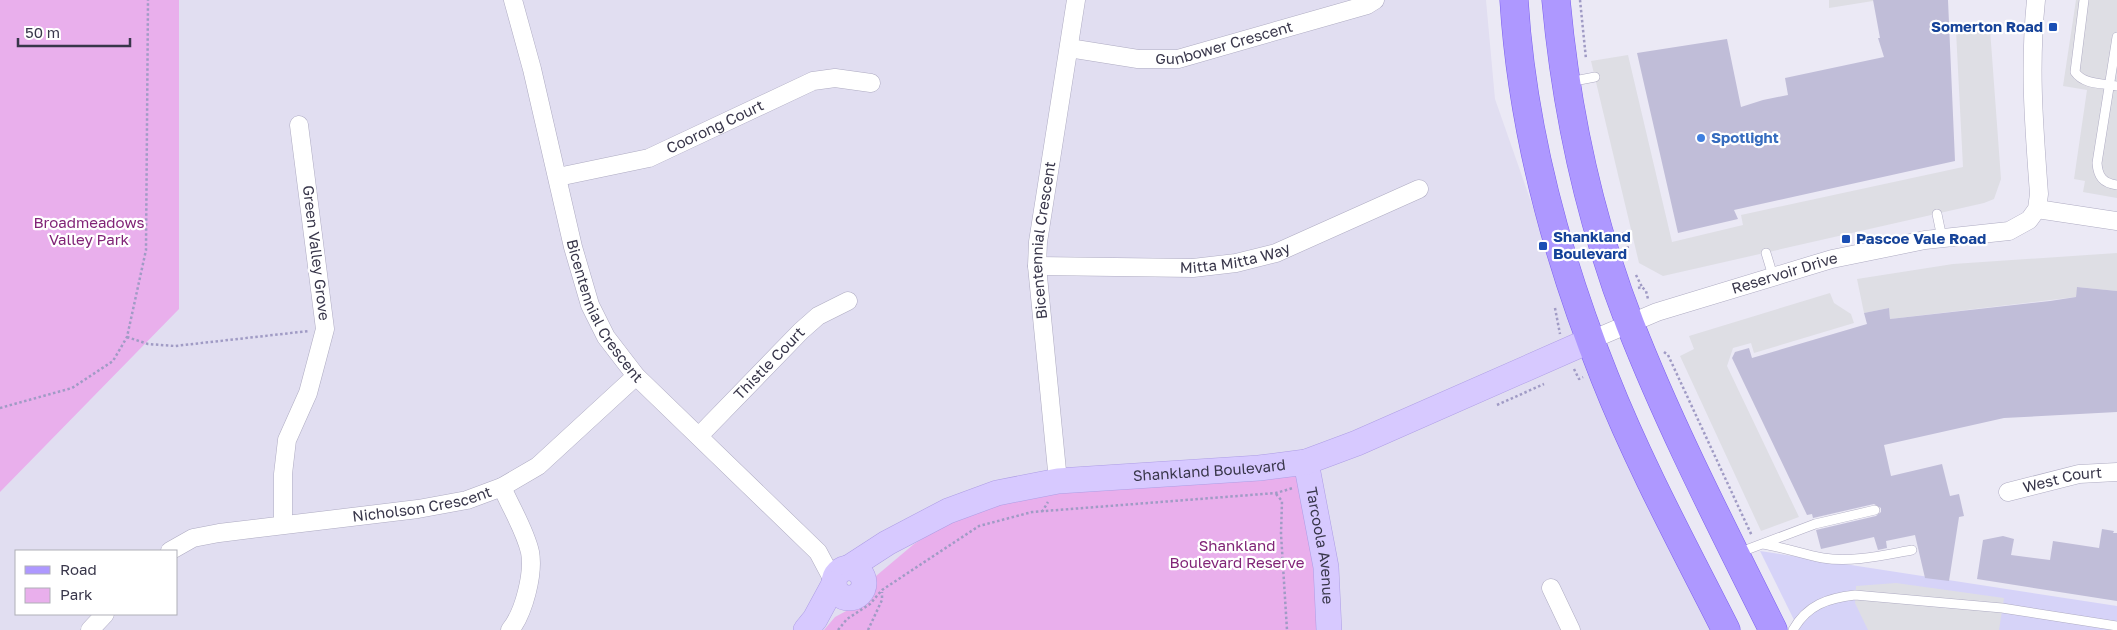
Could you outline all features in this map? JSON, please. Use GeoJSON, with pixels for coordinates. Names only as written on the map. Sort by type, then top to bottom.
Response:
{"type":"FeatureCollection","features":[{"type":"Feature","properties":{"kind":"main road"},"geometry":{"type":"LineString","coordinates":[[1514,0],[1520,65],[1540,172],[1568,276],[1602,369],[1636,448],[1726,630]]}},
{"type":"Feature","properties":{"kind":"main road"},"geometry":{"type":"LineString","coordinates":[[1556,0],[1583,79],[1593,208],[1630,323],[1664,408],[1773,630]]}},
{"type":"Feature","properties":{"kind":"street","name":"Bicentennial Crescent"},"geometry":{"type":"LineString","coordinates":[[513,0],[532,69],[573,247],[590,305],[606,337],[636,376],[818,552],[852,582]]}},
{"type":"Feature","properties":{"kind":"street","name":"Bicentennial Crescent"},"geometry":{"type":"LineString","coordinates":[[1058,481],[1037,266],[1038,242],[1076,0]]}},
{"type":"Feature","properties":{"kind":"street","name":"Gunbower Crescent"},"geometry":{"type":"LineString","coordinates":[[1069,48],[1138,59],[1178,59],[1367,5],[1375,0]]}},
{"type":"Feature","properties":{"kind":"street"},"geometry":{"type":"LineString","coordinates":[[2036,0],[2032,45],[2032,91],[2039,194],[2037,209],[2117,221]]}},
{"type":"Feature","properties":{"kind":"street","name":"Coorong Court"},"geometry":{"type":"LineString","coordinates":[[558,177],[649,158],[813,81],[835,78],[871,83]]}},
{"type":"Feature","properties":{"kind":"street","name":"Green Valley Grove"},"geometry":{"type":"LineString","coordinates":[[283,524],[283,474],[287,440],[308,393],[325,328],[299,125]]}},
{"type":"Feature","properties":{"kind":"street","name":"Mitta Mitta Way"},"geometry":{"type":"LineString","coordinates":[[1037,266],[1193,268],[1236,263],[1276,253],[1419,190]]}},
{"type":"Feature","properties":{"kind":"street","name":"Reservoir Drive"},"geometry":{"type":"LineString","coordinates":[[1591,340],[1657,312],[1852,254],[1942,238],[2009,231],[2029,220],[2037,209]]}},
{"type":"Feature","properties":{"kind":"street","name":"Thistle Court"},"geometry":{"type":"LineString","coordinates":[[699,436],[801,331],[818,316],[848,301]]}},
{"type":"Feature","properties":{"kind":"street","name":"Shankland Boulevard"},"geometry":{"type":"LineString","coordinates":[[811,625],[887,543],[948,511],[997,493],[1058,481],[1259,468],[1308,472],[1357,443],[1591,340]]}},
{"type":"Feature","properties":{"kind":"street","name":"Nicholson Crescent"},"geometry":{"type":"LineString","coordinates":[[172,550],[193,538],[283,524],[418,509],[467,500],[502,487],[538,466],[636,376]]}},
{"type":"Feature","properties":{"kind":"street","name":"Tarcoola Avenue"},"geometry":{"type":"LineString","coordinates":[[1308,472],[1326,567],[1329,630]]}},
{"type":"Feature","properties":{"kind":"street","name":"West Court"},"geometry":{"type":"LineString","coordinates":[[2008,492],[2079,474],[2117,472]]}},
{"type":"Feature","properties":{"kind":"street"},"geometry":{"type":"LineString","coordinates":[[502,487],[530,553],[528,587],[522,608],[510,630]]}},
{"type":"Feature","properties":{"kind":"street"},"geometry":{"type":"LineString","coordinates":[[1550,584],[1571,630]]}},
{"type":"Feature","properties":{"kind":"street"},"geometry":{"type":"LineString","coordinates":[[90,630],[104,615]]}},
{"type":"Feature","properties":{"kind":"lane"},"geometry":{"type":"LineString","coordinates":[[2084,0],[2075,72],[2079,78],[2085,81],[2113,85]]}},
{"type":"Feature","properties":{"kind":"lane"},"geometry":{"type":"LineString","coordinates":[[2117,37],[2113,85],[2097,164],[2098,174],[2103,181],[2117,186]]}},
{"type":"Feature","properties":{"kind":"lane"},"geometry":{"type":"LineString","coordinates":[[1937,214],[1942,238]]}},
{"type":"Feature","properties":{"kind":"lane"},"geometry":{"type":"LineString","coordinates":[[1766,253],[1773,276]]}},
{"type":"Feature","properties":{"kind":"lane"},"geometry":{"type":"LineString","coordinates":[[1735,554],[1784,534],[1815,524],[1876,510]]}},
{"type":"Feature","properties":{"kind":"lane"},"geometry":{"type":"LineString","coordinates":[[1762,544],[1781,546],[1825,558],[1855,558],[1912,550]]}},
{"type":"Feature","properties":{"kind":"lane"},"geometry":{"type":"LineString","coordinates":[[1793,630],[1799,620],[1814,606],[1833,598],[1855,596],[2002,608],[2117,626]]}},
{"type":"Feature","properties":{"kind":"path"},"geometry":{"type":"LineString","coordinates":[[0,408],[72,388],[113,361],[127,337],[146,250],[148,0]]}},
{"type":"Feature","properties":{"kind":"path"},"geometry":{"type":"LineString","coordinates":[[1580,0],[1583,79]]}},
{"type":"Feature","properties":{"kind":"path"},"geometry":{"type":"LineString","coordinates":[[1623,232],[1630,256]]}},
{"type":"Feature","properties":{"kind":"path"},"geometry":{"type":"LineString","coordinates":[[1634,272],[1642,286]]}},
{"type":"Feature","properties":{"kind":"path"},"geometry":{"type":"LineString","coordinates":[[127,337],[148,344],[175,346],[325,328]]}},
{"type":"Feature","properties":{"kind":"path"},"geometry":{"type":"LineString","coordinates":[[1569,371],[1575,369],[1578,379],[1602,369]]}},
{"type":"Feature","properties":{"kind":"path"},"geometry":{"type":"LineString","coordinates":[[1490,407],[1526,393],[1552,380]]}},
{"type":"Feature","properties":{"kind":"path"},"geometry":{"type":"LineString","coordinates":[[852,582],[922,566],[979,526],[1032,512],[1276,493],[1308,472]]}},
{"type":"Feature","properties":{"kind":"path"},"geometry":{"type":"LineString","coordinates":[[1276,493],[1282,501],[1281,534],[1287,630]]}},
{"type":"Feature","properties":{"kind":"path"},"geometry":{"type":"LineString","coordinates":[[838,630],[847,619],[870,604],[852,582]]}},
{"type":"Feature","properties":{"kind":"path"},"geometry":{"type":"LineString","coordinates":[[852,582],[882,600],[868,630]]}},
{"type":"Feature","properties":{"kind":"shaded area"},"geometry":{"type":"Polygon","coordinates":[[[0,0],[1486,0],[1495,99],[1585,356],[1714,630],[0,630],[0,0]]]}},
{"type":"Feature","properties":{"kind":"shaded area"},"geometry":{"type":"Polygon","coordinates":[[[1829,0],[1873,0],[1873,1],[1829,8],[1829,0]]]}},
{"type":"Feature","properties":{"kind":"shaded area"},"geometry":{"type":"Polygon","coordinates":[[[2076,0],[2117,0],[2117,198],[2083,192],[2085,181],[2074,179],[2087,90],[2063,86],[2076,0]]]}},
{"type":"Feature","properties":{"kind":"shaded area"},"geometry":{"type":"Polygon","coordinates":[[[1990,29],[2001,179],[1994,199],[1984,203],[1663,276],[1639,263],[1591,61],[1628,55],[1672,242],[1743,225],[1741,215],[1963,167],[1956,31],[1990,29]]]}},
{"type":"Feature","properties":{"kind":"shaded area"},"geometry":{"type":"Polygon","coordinates":[[[2117,253],[2117,291],[2078,287],[2076,297],[1890,319],[1889,308],[1864,313],[1857,279],[1953,264],[2117,253]]]}},
{"type":"Feature","properties":{"kind":"shaded area"},"geometry":{"type":"Polygon","coordinates":[[[1830,293],[1834,303],[1851,314],[1854,323],[1754,353],[1751,343],[1733,348],[1727,366],[1799,517],[1761,531],[1680,356],[1694,349],[1689,336],[1830,293]]]}},
{"type":"Feature","properties":{"kind":"shaded area"},"geometry":{"type":"Polygon","coordinates":[[[1760,551],[2117,606],[2117,630],[1799,630],[1760,551]]]}},
{"type":"Feature","properties":{"kind":"shaded area"},"geometry":{"type":"Polygon","coordinates":[[[1896,583],[2004,598],[1999,630],[1868,630],[1855,603],[1856,586],[1896,583]]]}},
{"type":"Feature","properties":{"kind":"green space","name":"Broadmeadows Valley Park"},"geometry":{"type":"Polygon","coordinates":[[[0,0],[179,0],[179,309],[0,492],[0,0]]]}},
{"type":"Feature","properties":{"kind":"green space","name":"Shankland Boulevard Reserve"},"geometry":{"type":"Polygon","coordinates":[[[1285,473],[1295,476],[1303,485],[1322,630],[824,630],[835,617],[865,601],[876,576],[914,544],[955,518],[1043,492],[1285,473]]]}},
{"type":"Feature","properties":{"kind":"building"},"geometry":{"type":"Polygon","coordinates":[[[1873,0],[1948,0],[1955,161],[1734,210],[1738,219],[1678,233],[1637,53],[1727,39],[1741,107],[1788,95],[1785,78],[1884,57],[1878,38],[1880,38],[1873,0]]]}},
{"type":"Feature","properties":{"kind":"building"},"geometry":{"type":"Polygon","coordinates":[[[2077,287],[2117,291],[2117,412],[2004,418],[1884,445],[1891,476],[1942,464],[1950,496],[1959,494],[1964,516],[1959,517],[1949,581],[1925,578],[1915,535],[1886,541],[1887,548],[1878,550],[1874,537],[1821,549],[1816,530],[1876,516],[1881,512],[1881,508],[1874,504],[1813,518],[1812,514],[1807,515],[1732,358],[1735,352],[1749,348],[1752,358],[1867,324],[1864,313],[1889,308],[1890,319],[2076,297],[2077,287]]]}},
{"type":"Feature","properties":{"kind":"building"},"geometry":{"type":"Polygon","coordinates":[[[2102,529],[2117,533],[2117,601],[1977,579],[1983,540],[2003,536],[2014,539],[2011,555],[2050,560],[2053,541],[2099,548],[2102,529]]]}},
{"type":"Feature","properties":{"kind":"place","name":"Somerton Road"},"geometry":{"type":"Point","coordinates":[2053,27]}},
{"type":"Feature","properties":{"kind":"place","name":"Spotlight"},"geometry":{"type":"Point","coordinates":[1701,138]}},
{"type":"Feature","properties":{"kind":"place","name":"Pascoe Vale Road"},"geometry":{"type":"Point","coordinates":[1846,239]}},
{"type":"Feature","properties":{"kind":"place","name":"Shankland Boulevard"},"geometry":{"type":"Point","coordinates":[1543,246]}}]}
